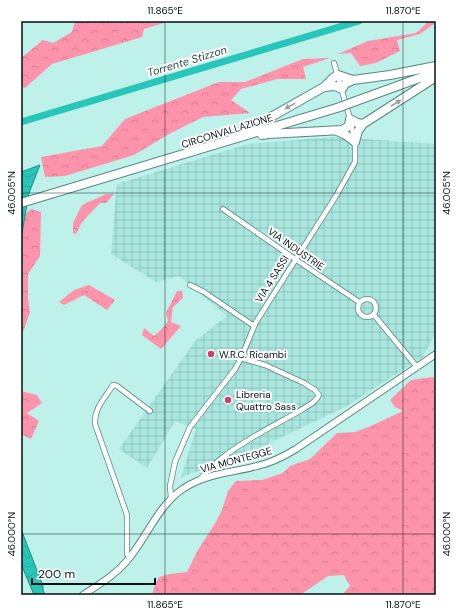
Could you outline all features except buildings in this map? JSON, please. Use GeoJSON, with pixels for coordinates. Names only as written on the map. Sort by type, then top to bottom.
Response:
{"type":"FeatureCollection","features":[{"type":"Feature","properties":{"kind":"highway"},"geometry":{"type":"LineString","coordinates":[[324,87],[334,86],[342,89],[345,84],[353,80],[390,75],[436,66]]}},
{"type":"Feature","properties":{"kind":"highway","name":"CIRCONVALLAZIONE"},"geometry":{"type":"LineString","coordinates":[[21,203],[340,107],[436,72]]}},
{"type":"Feature","properties":{"kind":"highway"},"geometry":{"type":"LineString","coordinates":[[213,146],[218,140],[248,130],[324,87],[338,75],[353,80]]}},
{"type":"Feature","properties":{"kind":"highway"},"geometry":{"type":"LineString","coordinates":[[337,131],[346,135],[355,142],[358,131],[363,124],[436,77]]}},
{"type":"Feature","properties":{"kind":"highway"},"geometry":{"type":"LineString","coordinates":[[213,146],[215,147],[268,134],[337,131],[349,126],[350,119],[357,123],[363,124]]}},
{"type":"Feature","properties":{"kind":"street","name":"VIA 4 SASSI"},"geometry":{"type":"LineString","coordinates":[[171,498],[170,486],[175,462],[190,427],[242,358],[256,322],[336,196],[355,162],[355,142],[334,63]]}},
{"type":"Feature","properties":{"kind":"street","name":"VIA INDUSTRIE"},"geometry":{"type":"LineString","coordinates":[[223,209],[354,299],[359,302],[366,299],[374,301],[377,308],[374,315],[417,367]]}},
{"type":"Feature","properties":{"kind":"street"},"geometry":{"type":"LineString","coordinates":[[190,285],[204,292],[254,326]]}},
{"type":"Feature","properties":{"kind":"street"},"geometry":{"type":"LineString","coordinates":[[359,302],[357,308],[358,313],[363,317],[368,318],[374,315]]}},
{"type":"Feature","properties":{"kind":"street","name":"VIA MONTEGGE"},"geometry":{"type":"LineString","coordinates":[[83,595],[109,578],[130,558],[161,510],[171,498],[184,488],[199,480],[211,476],[256,467],[285,456],[436,354]]}},
{"type":"Feature","properties":{"kind":"street"},"geometry":{"type":"LineString","coordinates":[[199,480],[223,457],[318,400],[319,395],[315,390],[304,383],[265,365],[242,358]]}},
{"type":"Feature","properties":{"kind":"street"},"geometry":{"type":"LineString","coordinates":[[130,558],[127,554],[127,515],[95,424],[95,416],[97,409],[113,385],[117,386],[150,411]]}},
{"type":"Feature","properties":{"kind":"shaded area"},"geometry":{"type":"Polygon","coordinates":[[[334,137],[436,144],[436,332],[423,357],[345,407],[236,459],[181,477],[196,429],[175,421],[147,468],[119,449],[195,341],[227,316],[179,276],[156,282],[111,254],[117,184],[248,144],[334,137]]]}},
{"type":"Feature","properties":{"kind":"green space"},"geometry":{"type":"Polygon","coordinates":[[[75,21],[170,21],[144,29],[142,37],[52,64],[25,88],[21,87],[21,58],[43,40],[53,43],[72,32],[75,21]]]}},
{"type":"Feature","properties":{"kind":"green space"},"geometry":{"type":"Polygon","coordinates":[[[429,21],[436,21],[436,24],[420,34],[397,40],[400,51],[376,63],[360,66],[351,53],[338,54],[368,41],[416,33],[429,21]]]}},
{"type":"Feature","properties":{"kind":"green space"},"geometry":{"type":"Polygon","coordinates":[[[330,58],[303,67],[306,79],[277,79],[241,89],[231,100],[250,113],[203,117],[169,134],[134,155],[65,176],[45,177],[41,157],[102,146],[125,119],[219,82],[245,82],[303,59],[330,58]]]}},
{"type":"Feature","properties":{"kind":"green space"},"geometry":{"type":"Polygon","coordinates":[[[106,194],[114,194],[106,203],[100,203],[82,222],[76,234],[73,233],[73,223],[82,205],[106,194]]]}},
{"type":"Feature","properties":{"kind":"green space"},"geometry":{"type":"Polygon","coordinates":[[[31,209],[41,212],[40,256],[28,274],[28,298],[30,312],[23,332],[21,383],[21,243],[25,214],[31,209]]]}},
{"type":"Feature","properties":{"kind":"green space"},"geometry":{"type":"Polygon","coordinates":[[[89,285],[115,300],[107,310],[84,295],[64,305],[59,302],[74,290],[89,285]]]}},
{"type":"Feature","properties":{"kind":"green space"},"geometry":{"type":"Polygon","coordinates":[[[177,291],[182,291],[183,298],[173,307],[171,322],[181,326],[161,349],[142,335],[144,328],[154,336],[162,329],[168,321],[166,313],[177,291]]]}},
{"type":"Feature","properties":{"kind":"green space"},"geometry":{"type":"Polygon","coordinates":[[[432,377],[436,379],[436,595],[342,595],[350,586],[344,575],[328,576],[303,593],[303,595],[152,595],[159,577],[187,572],[198,550],[216,522],[222,510],[228,491],[236,481],[262,480],[283,473],[290,466],[310,459],[337,433],[355,432],[403,411],[395,407],[390,400],[411,380],[432,377]]]}},
{"type":"Feature","properties":{"kind":"green space"},"geometry":{"type":"Polygon","coordinates":[[[21,391],[37,395],[42,403],[27,413],[39,421],[31,439],[21,434],[21,391]]]}},
{"type":"Feature","properties":{"kind":"water"},"geometry":{"type":"Polygon","coordinates":[[[40,165],[29,193],[21,239],[21,172],[40,165]]]}},
{"type":"Feature","properties":{"kind":"water"},"geometry":{"type":"Polygon","coordinates":[[[21,529],[45,595],[34,595],[21,564],[21,529]]]}},
{"type":"Feature","properties":{"kind":"waterway","name":"Torrente Stizzon"},"geometry":{"type":"LineString","coordinates":[[21,122],[359,21]]}},
{"type":"Feature","properties":{"kind":"place","name":"W.R.C. Ricambi"},"geometry":{"type":"Point","coordinates":[211,354]}},
{"type":"Feature","properties":{"kind":"place","name":"Libreria Quattro Sass"},"geometry":{"type":"Point","coordinates":[228,400]}}]}
